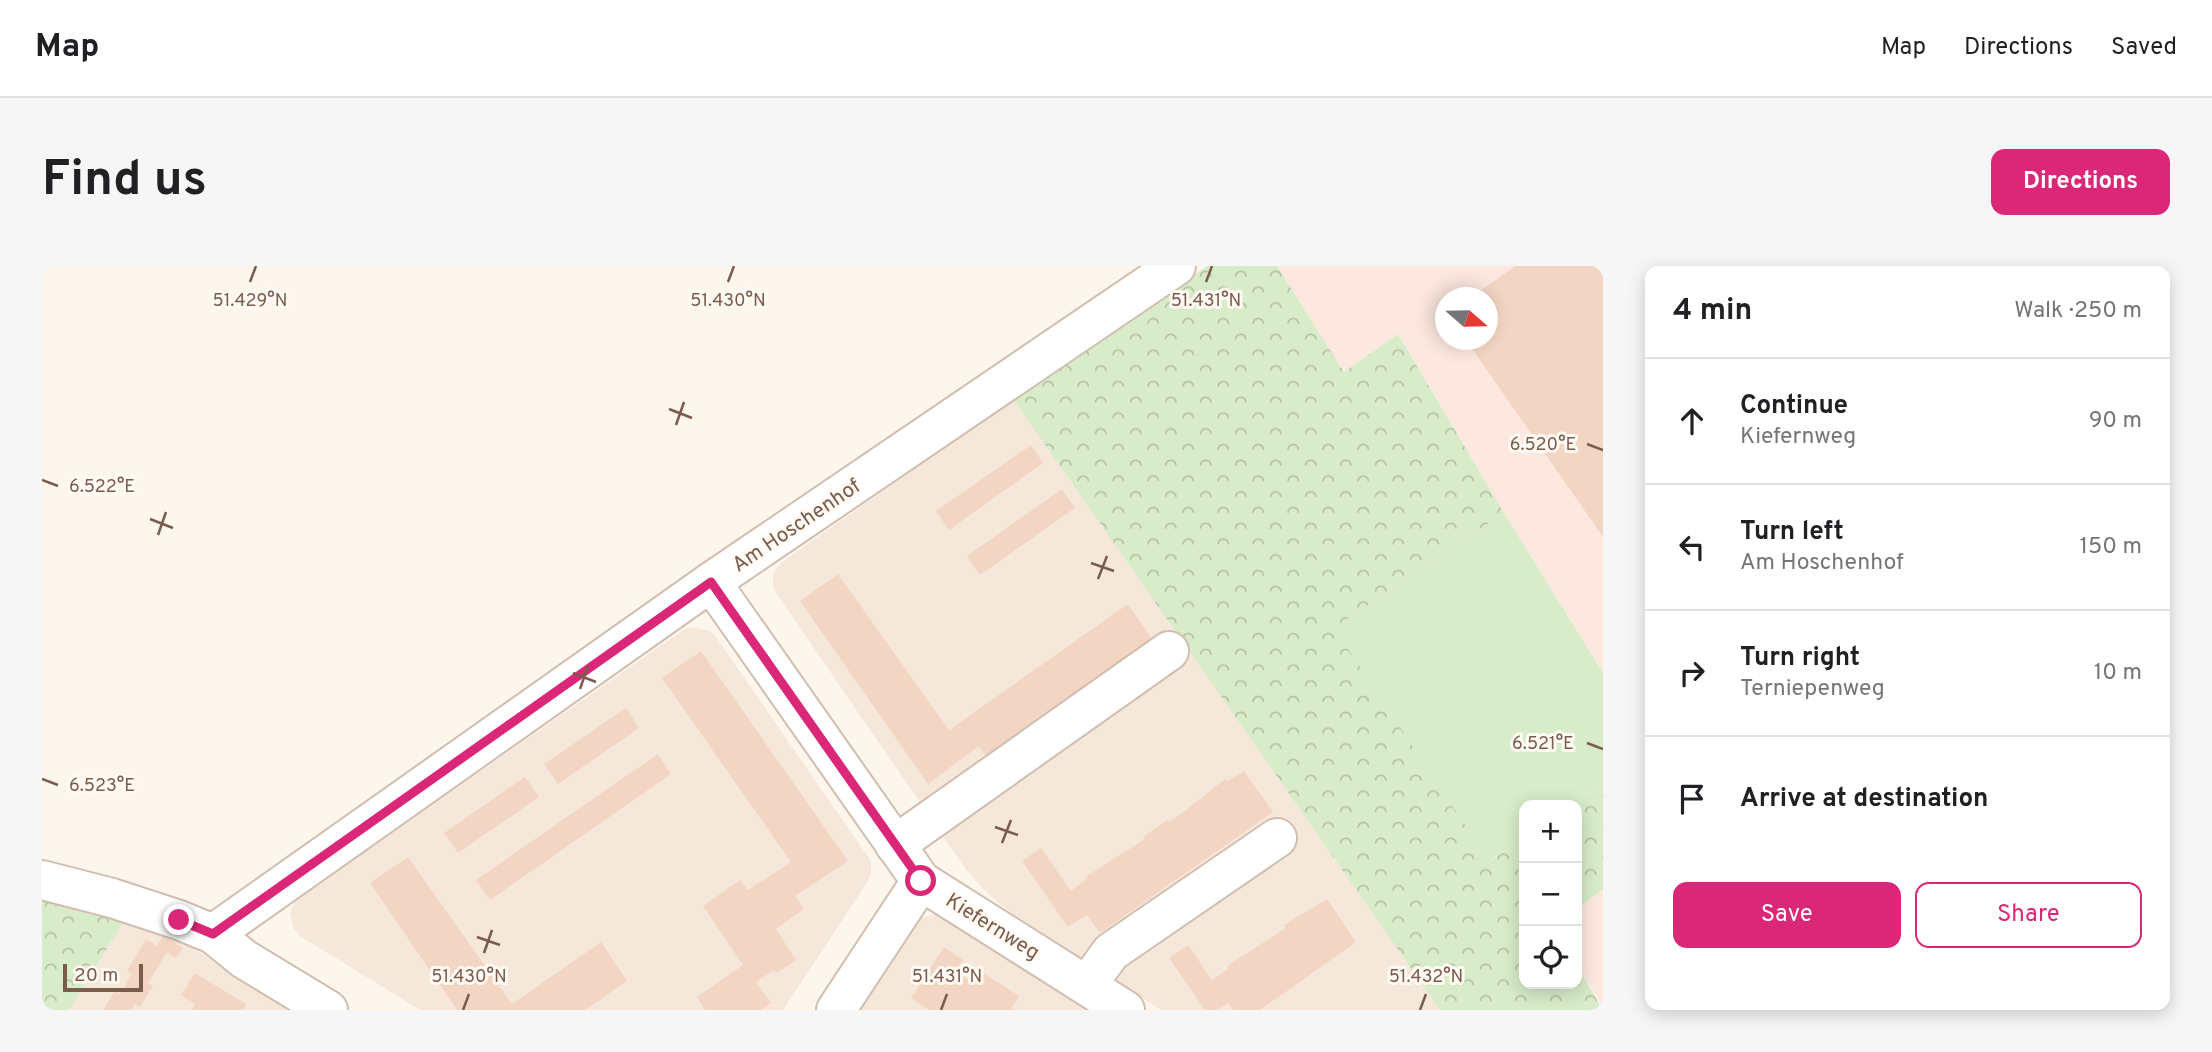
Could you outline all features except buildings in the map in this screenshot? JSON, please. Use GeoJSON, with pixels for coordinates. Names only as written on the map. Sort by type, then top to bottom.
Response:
{"type":"FeatureCollection","features":[{"type":"Feature","properties":{"kind":"street","name":"Am Hoschenhof"},"geometry":{"type":"LineString","coordinates":[[213,934],[711,582],[1176,266]]}},
{"type":"Feature","properties":{"kind":"street","name":"Kiefernweg"},"geometry":{"type":"LineString","coordinates":[[711,582],[921,881],[1125,1010]]}},
{"type":"Feature","properties":{"kind":"street"},"geometry":{"type":"LineString","coordinates":[[895,845],[1169,651]]}},
{"type":"Feature","properties":{"kind":"street"},"geometry":{"type":"LineString","coordinates":[[1087,985],[1111,952],[1277,838]]}},
{"type":"Feature","properties":{"kind":"street"},"geometry":{"type":"LineString","coordinates":[[42,880],[123,902],[213,934],[244,959],[328,1010]]}},
{"type":"Feature","properties":{"kind":"street"},"geometry":{"type":"LineString","coordinates":[[836,1010],[921,881]]}},
{"type":"Feature","properties":{"kind":"shaded area"},"geometry":{"type":"Polygon","coordinates":[[[1277,266],[1603,266],[1603,673],[1504,513],[1399,335],[1344,372],[1277,266]]]}},
{"type":"Feature","properties":{"kind":"shaded area"},"geometry":{"type":"Polygon","coordinates":[[[1014,399],[1440,1010],[1161,1010],[1015,916],[989,895],[967,871],[776,593],[773,577],[782,562],[1014,399]]]}},
{"type":"Feature","properties":{"kind":"shaded area"},"geometry":{"type":"Polygon","coordinates":[[[691,627],[710,631],[716,637],[871,861],[868,881],[783,1010],[420,1010],[300,936],[294,929],[290,913],[294,902],[301,896],[691,627]]]}},
{"type":"Feature","properties":{"kind":"shaded area"},"geometry":{"type":"Polygon","coordinates":[[[1603,889],[1603,1007],[1582,973],[1582,905],[1603,889]]]}},
{"type":"Feature","properties":{"kind":"shaded area"},"geometry":{"type":"Polygon","coordinates":[[[939,913],[1093,1010],[860,1010],[916,924],[922,918],[939,913]]]}},
{"type":"Feature","properties":{"kind":"shaded area"},"geometry":{"type":"Polygon","coordinates":[[[124,921],[176,938],[293,1010],[69,1010],[124,921]]]}},
{"type":"Feature","properties":{"kind":"green space"},"geometry":{"type":"Polygon","coordinates":[[[1207,266],[1277,266],[1344,372],[1398,334],[1504,513],[1335,628],[1490,861],[1519,841],[1519,989],[1582,989],[1582,974],[1603,1010],[1440,1010],[1014,400],[1207,266]]]}},
{"type":"Feature","properties":{"kind":"green space"},"geometry":{"type":"Polygon","coordinates":[[[1504,513],[1603,673],[1603,785],[1580,800],[1519,800],[1519,841],[1489,861],[1334,628],[1504,513]]]}},
{"type":"Feature","properties":{"kind":"green space"},"geometry":{"type":"Polygon","coordinates":[[[1603,785],[1603,889],[1582,905],[1582,800],[1603,785]]]}},
{"type":"Feature","properties":{"kind":"green space"},"geometry":{"type":"Polygon","coordinates":[[[42,901],[124,921],[69,1010],[42,1010],[42,901]]]}},
{"type":"Feature","properties":{"kind":"route"},"geometry":{"type":"LineString","coordinates":[[179,920],[213,934],[711,582],[921,881]]}}]}
